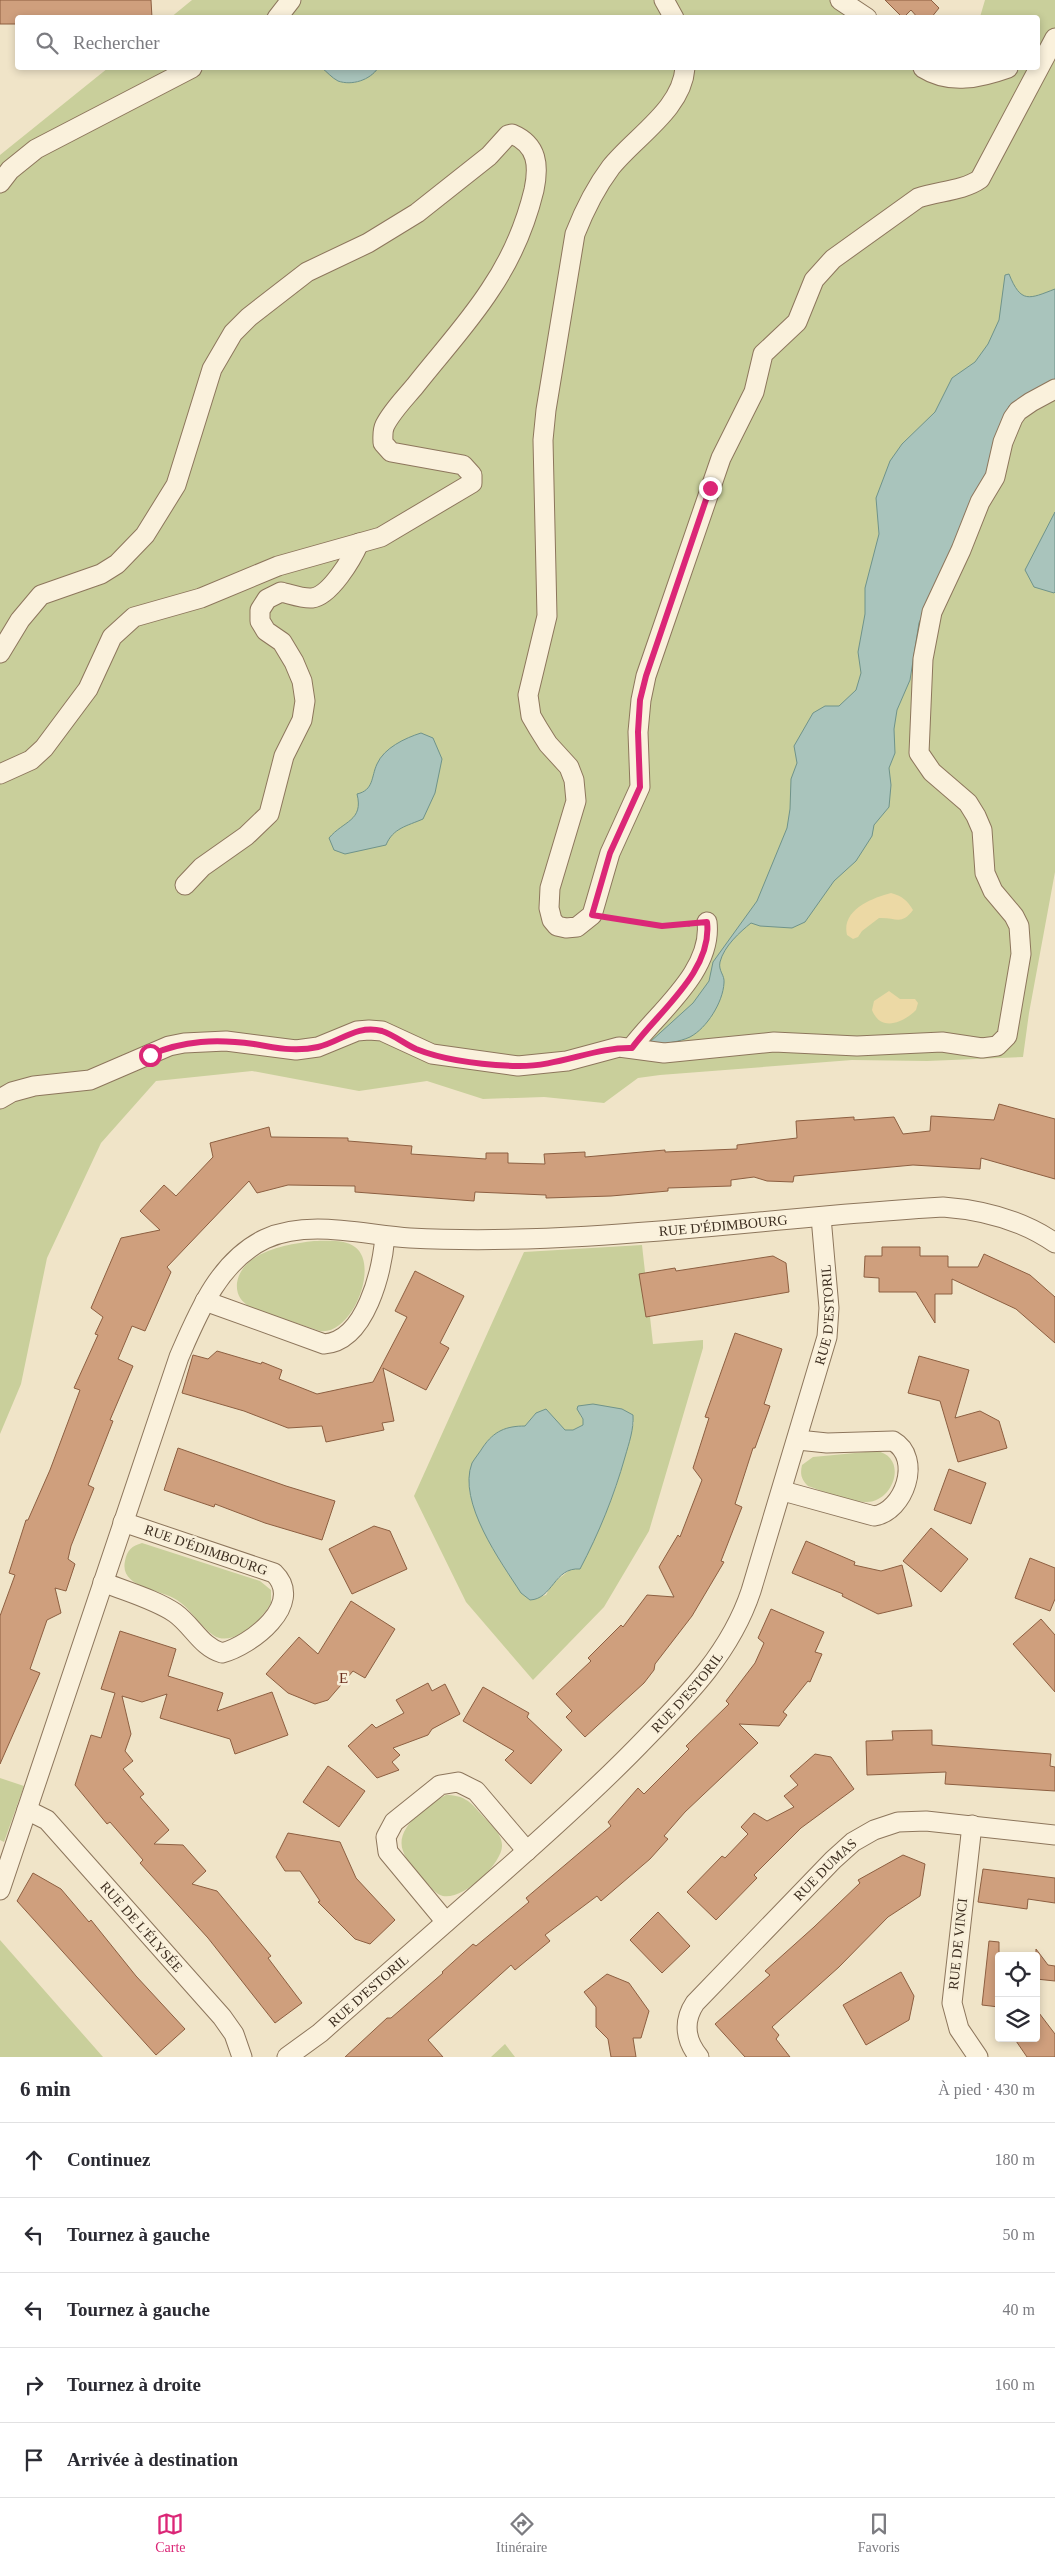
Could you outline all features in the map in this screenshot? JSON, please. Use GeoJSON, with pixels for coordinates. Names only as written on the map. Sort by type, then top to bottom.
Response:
{"type":"FeatureCollection","features":[{"type":"Feature","properties":{"kind":"street"},"geometry":{"type":"LineString","coordinates":[[280,15],[292,0]]}},
{"type":"Feature","properties":{"kind":"street"},"geometry":{"type":"LineString","coordinates":[[664,0],[672,15]]}},
{"type":"Feature","properties":{"kind":"street"},"geometry":{"type":"LineString","coordinates":[[840,0],[862,15]]}},
{"type":"Feature","properties":{"kind":"street"},"geometry":{"type":"LineString","coordinates":[[1040,50],[1054,39]]}},
{"type":"Feature","properties":{"kind":"street"},"geometry":{"type":"LineString","coordinates":[[1040,65],[1054,39]]}},
{"type":"Feature","properties":{"kind":"street"},"geometry":{"type":"LineString","coordinates":[[0,183],[10,170],[36,149],[188,70]]}},
{"type":"Feature","properties":{"kind":"street"},"geometry":{"type":"LineString","coordinates":[[685,70],[684,80],[661,116],[611,167],[575,234],[546,410],[543,440],[547,616],[528,695],[531,716],[548,744],[569,767],[574,780],[576,801],[550,888],[549,908],[552,920],[558,926],[566,928],[577,927],[592,915],[610,853],[640,787],[638,732],[640,700],[646,676],[721,458],[754,392],[763,354],[797,322],[814,280],[832,258],[918,198],[932,193],[971,185],[980,179],[1038,70]]}},
{"type":"Feature","properties":{"kind":"street"},"geometry":{"type":"LineString","coordinates":[[927,70],[937,75],[970,79],[1001,70]]}},
{"type":"Feature","properties":{"kind":"street"},"geometry":{"type":"LineString","coordinates":[[0,653],[20,620],[41,595],[101,574],[117,564],[144,535],[176,486],[212,369],[222,348],[243,322],[307,272],[368,243],[418,213],[489,156],[505,138],[512,134],[527,143],[534,150],[537,160],[536,178],[522,235],[490,291],[401,403],[385,425],[383,434],[383,444],[391,452],[463,465],[472,475],[472,483],[398,528],[359,543],[278,566],[201,598],[134,616],[112,637],[88,689],[44,748],[31,760],[0,774]]}},
{"type":"Feature","properties":{"kind":"street"},"geometry":{"type":"LineString","coordinates":[[0,1099],[12,1092],[34,1086],[90,1080],[169,1046],[184,1042],[226,1041],[296,1050],[318,1047],[357,1031],[369,1030],[382,1031],[432,1054],[518,1066],[567,1061],[619,1047],[664,1053],[774,1042],[857,1046],[942,1042],[991,1048],[1004,1041],[1007,1036],[1021,954],[1019,926],[1014,916],[992,891],[984,873],[982,830],[968,802],[932,772],[919,753],[923,660],[932,612],[961,550],[980,502],[995,477],[1003,442],[1013,418],[1018,411],[1031,402],[1055,389]]}},
{"type":"Feature","properties":{"kind":"street"},"geometry":{"type":"LineString","coordinates":[[185,885],[202,867],[246,836],[269,814],[284,756],[302,720],[305,701],[302,681],[282,642],[266,631],[260,620],[260,610],[267,599],[281,592],[311,598],[321,595],[328,590],[352,557],[359,543]]}},
{"type":"Feature","properties":{"kind":"street"},"geometry":{"type":"LineString","coordinates":[[632,1048],[679,993],[694,969],[704,951],[708,933],[707,922]]}},
{"type":"Feature","properties":{"kind":"street","name":"RUE D'ÉDIMBOURG"},"geometry":{"type":"LineString","coordinates":[[0,1890],[179,1358],[205,1301],[218,1280],[239,1256],[257,1244],[276,1235],[310,1230],[385,1236],[480,1240],[555,1239],[907,1209],[963,1208],[991,1214],[1021,1224],[1055,1243]]}},
{"type":"Feature","properties":{"kind":"street","name":"RUE D'ESTORIL"},"geometry":{"type":"LineString","coordinates":[[287,2057],[320,2033],[612,1774],[694,1687],[719,1656],[746,1606],[798,1440],[827,1337],[829,1308],[821,1217]]}},
{"type":"Feature","properties":{"kind":"street"},"geometry":{"type":"LineString","coordinates":[[205,1301],[324,1344],[336,1342],[354,1331],[364,1312],[383,1256],[385,1236]]}},
{"type":"Feature","properties":{"kind":"street"},"geometry":{"type":"LineString","coordinates":[[782,1491],[874,1516],[889,1512],[896,1505],[904,1486],[908,1462],[900,1445],[893,1441],[827,1444],[798,1440]]}},
{"type":"Feature","properties":{"kind":"street","name":"RUE D'ÉDIMBOURG"},"geometry":{"type":"LineString","coordinates":[[103,1582],[166,1608],[186,1622],[206,1645],[222,1653],[242,1646],[276,1615],[282,1607],[285,1598],[281,1579],[274,1573],[123,1522]]}},
{"type":"Feature","properties":{"kind":"street"},"geometry":{"type":"LineString","coordinates":[[446,1922],[388,1852],[386,1837],[394,1822],[440,1785],[458,1782],[476,1791],[527,1851]]}},
{"type":"Feature","properties":{"kind":"street","name":"RUE DE L'ÉLYSÉE"},"geometry":{"type":"LineString","coordinates":[[28,1810],[43,1816],[58,1831],[222,2017],[234,2034],[242,2057]]}},
{"type":"Feature","properties":{"kind":"street","name":"RUE DUMAS"},"geometry":{"type":"LineString","coordinates":[[699,2057],[687,2035],[688,2017],[695,2003],[853,1842],[874,1830],[898,1822],[926,1821],[1055,1835]]}},
{"type":"Feature","properties":{"kind":"street","name":"RUE DE VINCI"},"geometry":{"type":"LineString","coordinates":[[972,1825],[952,2003],[959,2029],[978,2057]]}},
{"type":"Feature","properties":{"kind":"path"},"geometry":{"type":"LineString","coordinates":[[592,915],[662,926],[707,922]]}},
{"type":"Feature","properties":{"kind":"green space"},"geometry":{"type":"Polygon","coordinates":[[[192,0],[853,0],[872,15],[174,15],[192,0]]]}},
{"type":"Feature","properties":{"kind":"green space"},"geometry":{"type":"Polygon","coordinates":[[[985,0],[1055,0],[1055,872],[1029,1013],[1023,1057],[927,1061],[852,1060],[660,1075],[638,1078],[604,1103],[544,1097],[483,1099],[427,1081],[359,1091],[252,1071],[156,1081],[101,1143],[47,1258],[21,1384],[0,1434],[0,155],[106,70],[1040,70],[1040,15],[981,15],[985,0]]]}},
{"type":"Feature","properties":{"kind":"green space"},"geometry":{"type":"Polygon","coordinates":[[[314,1241],[335,1241],[351,1244],[362,1256],[365,1268],[359,1298],[352,1311],[342,1323],[332,1330],[320,1331],[251,1308],[242,1300],[237,1291],[237,1283],[247,1263],[257,1256],[280,1247],[314,1241]]]}},
{"type":"Feature","properties":{"kind":"green space"},"geometry":{"type":"Polygon","coordinates":[[[642,1245],[653,1344],[703,1340],[703,1348],[649,1531],[604,1607],[533,1680],[466,1602],[414,1496],[524,1252],[642,1245]],[[536,1413],[525,1426],[513,1427],[491,1437],[475,1461],[469,1481],[471,1498],[476,1513],[492,1547],[512,1579],[530,1600],[546,1595],[552,1584],[571,1569],[594,1541],[616,1487],[634,1422],[580,1415],[583,1419],[583,1425],[573,1430],[565,1430],[552,1417],[536,1413]]]}},
{"type":"Feature","properties":{"kind":"green space"},"geometry":{"type":"Polygon","coordinates":[[[876,1451],[886,1455],[892,1461],[895,1469],[891,1487],[877,1500],[860,1502],[837,1497],[808,1486],[802,1476],[802,1465],[813,1457],[876,1451]]]}},
{"type":"Feature","properties":{"kind":"green space"},"geometry":{"type":"Polygon","coordinates":[[[142,1543],[260,1581],[271,1590],[271,1603],[254,1624],[238,1635],[221,1638],[213,1635],[177,1600],[143,1586],[128,1577],[125,1570],[127,1554],[133,1547],[142,1543]]]}},
{"type":"Feature","properties":{"kind":"green space"},"geometry":{"type":"Polygon","coordinates":[[[0,1778],[24,1786],[4,1842],[0,1840],[0,1778]]]}},
{"type":"Feature","properties":{"kind":"green space"},"geometry":{"type":"Polygon","coordinates":[[[446,1795],[462,1798],[473,1806],[500,1836],[502,1845],[500,1853],[488,1872],[458,1894],[448,1896],[440,1895],[436,1892],[410,1864],[403,1851],[402,1842],[403,1834],[414,1818],[430,1804],[446,1795]]]}},
{"type":"Feature","properties":{"kind":"green space"},"geometry":{"type":"Polygon","coordinates":[[[0,1940],[103,2057],[0,2057],[0,1940]]]}},
{"type":"Feature","properties":{"kind":"green space"},"geometry":{"type":"Polygon","coordinates":[[[505,2044],[515,2057],[491,2057],[505,2044]]]}},
{"type":"Feature","properties":{"kind":"sand"},"geometry":{"type":"Polygon","coordinates":[[[891,893],[901,897],[909,904],[913,910],[909,915],[898,920],[879,918],[862,931],[858,937],[853,939],[847,935],[846,926],[853,912],[875,898],[891,893]]]}},
{"type":"Feature","properties":{"kind":"sand"},"geometry":{"type":"Polygon","coordinates":[[[889,991],[900,999],[915,999],[918,1003],[916,1010],[905,1018],[893,1023],[881,1021],[872,1010],[874,1001],[889,991]]]}},
{"type":"Feature","properties":{"kind":"water"},"geometry":{"type":"Polygon","coordinates":[[[324,70],[376,70],[366,79],[349,83],[338,81],[324,70]]]}},
{"type":"Feature","properties":{"kind":"water"},"geometry":{"type":"Polygon","coordinates":[[[1009,274],[1013,284],[1022,295],[1032,297],[1055,289],[1055,383],[1030,393],[1009,406],[989,468],[919,623],[910,680],[897,710],[894,729],[895,753],[889,768],[891,785],[889,807],[874,825],[872,836],[856,861],[834,881],[805,922],[792,928],[760,926],[751,923],[733,940],[722,956],[720,968],[724,980],[723,990],[721,998],[708,1021],[696,1033],[686,1039],[656,1045],[650,1042],[693,1003],[709,981],[713,962],[757,901],[787,828],[791,779],[797,763],[794,746],[813,713],[825,706],[839,706],[856,690],[861,673],[858,652],[865,614],[865,588],[879,534],[876,498],[890,461],[902,444],[935,412],[952,378],[975,362],[988,344],[999,320],[1005,275],[1009,274]]]}},
{"type":"Feature","properties":{"kind":"water"},"geometry":{"type":"Polygon","coordinates":[[[1055,512],[1054,593],[1034,587],[1025,570],[1055,512]]]}},
{"type":"Feature","properties":{"kind":"water"},"geometry":{"type":"Polygon","coordinates":[[[421,733],[433,738],[442,759],[435,793],[423,819],[397,831],[386,845],[345,854],[334,850],[329,838],[355,815],[358,810],[357,794],[369,786],[380,758],[396,744],[421,733]]]}},
{"type":"Feature","properties":{"kind":"water"},"geometry":{"type":"Polygon","coordinates":[[[593,1404],[622,1409],[633,1415],[631,1436],[621,1472],[606,1514],[580,1569],[564,1573],[544,1594],[530,1600],[521,1593],[483,1531],[471,1495],[469,1479],[472,1463],[487,1442],[501,1430],[525,1426],[536,1413],[546,1409],[565,1430],[573,1430],[583,1425],[583,1419],[577,1409],[578,1406],[593,1404]]]}},
{"type":"Feature","properties":{"kind":"building"},"geometry":{"type":"Polygon","coordinates":[[[0,0],[151,0],[152,15],[15,15],[15,24],[0,24],[0,0]]]}},
{"type":"Feature","properties":{"kind":"building"},"geometry":{"type":"Polygon","coordinates":[[[885,0],[931,0],[939,8],[933,15],[915,15],[911,10],[906,15],[900,15],[885,0]]]}},
{"type":"Feature","properties":{"kind":"building"},"geometry":{"type":"Polygon","coordinates":[[[999,1104],[1055,1119],[1055,1179],[981,1158],[980,1169],[913,1165],[794,1176],[793,1182],[767,1181],[754,1177],[731,1180],[731,1186],[668,1188],[668,1191],[611,1196],[546,1198],[546,1195],[475,1192],[474,1201],[355,1192],[355,1186],[288,1185],[257,1193],[249,1181],[167,1267],[171,1272],[145,1331],[132,1326],[118,1359],[133,1366],[110,1420],[113,1421],[88,1485],[94,1488],[71,1546],[68,1559],[75,1564],[66,1591],[55,1588],[61,1613],[47,1620],[30,1669],[40,1673],[0,1764],[0,1616],[15,1575],[9,1573],[26,1520],[28,1520],[50,1470],[80,1390],[74,1388],[98,1335],[95,1334],[103,1317],[91,1308],[121,1238],[160,1230],[140,1211],[164,1185],[176,1196],[213,1157],[210,1143],[269,1127],[271,1137],[348,1138],[348,1141],[412,1146],[411,1154],[486,1159],[486,1153],[508,1153],[508,1163],[545,1164],[544,1154],[585,1152],[585,1157],[665,1150],[665,1152],[737,1149],[737,1145],[797,1138],[796,1121],[854,1117],[854,1120],[894,1117],[903,1134],[930,1131],[931,1116],[994,1120],[999,1104]]]}},
{"type":"Feature","properties":{"kind":"building"},"geometry":{"type":"Polygon","coordinates":[[[882,1247],[920,1247],[920,1256],[948,1256],[948,1267],[978,1267],[984,1254],[1030,1275],[1055,1297],[1055,1343],[1016,1309],[952,1279],[952,1294],[935,1294],[935,1323],[916,1292],[879,1292],[879,1278],[864,1277],[865,1256],[882,1256],[882,1247]]]}},
{"type":"Feature","properties":{"kind":"building"},"geometry":{"type":"Polygon","coordinates":[[[773,1256],[786,1263],[789,1292],[646,1317],[639,1274],[675,1268],[676,1271],[773,1256]]]}},
{"type":"Feature","properties":{"kind":"building"},"geometry":{"type":"Polygon","coordinates":[[[415,1271],[464,1296],[440,1343],[449,1348],[426,1390],[383,1368],[394,1421],[382,1423],[384,1430],[326,1442],[322,1426],[288,1428],[244,1411],[182,1393],[193,1355],[208,1359],[217,1351],[261,1364],[262,1362],[282,1370],[279,1379],[317,1394],[373,1382],[407,1317],[395,1311],[415,1271]]]}},
{"type":"Feature","properties":{"kind":"building"},"geometry":{"type":"Polygon","coordinates":[[[735,1333],[782,1349],[764,1404],[770,1406],[755,1448],[753,1448],[735,1504],[742,1507],[721,1561],[724,1562],[692,1616],[655,1664],[654,1670],[644,1683],[585,1737],[566,1717],[572,1711],[556,1694],[591,1661],[588,1658],[621,1625],[623,1627],[647,1595],[674,1597],[659,1567],[678,1535],[680,1537],[702,1480],[693,1468],[709,1418],[705,1417],[735,1333]]]}},
{"type":"Feature","properties":{"kind":"building"},"geometry":{"type":"Polygon","coordinates":[[[919,1356],[969,1370],[955,1418],[980,1411],[999,1421],[1007,1448],[958,1462],[940,1401],[908,1393],[919,1356]]]}},
{"type":"Feature","properties":{"kind":"building"},"geometry":{"type":"Polygon","coordinates":[[[178,1448],[335,1501],[322,1540],[265,1523],[215,1504],[214,1507],[164,1490],[178,1448]]]}},
{"type":"Feature","properties":{"kind":"building"},"geometry":{"type":"Polygon","coordinates":[[[949,1469],[986,1483],[971,1524],[934,1510],[949,1469]]]}},
{"type":"Feature","properties":{"kind":"building"},"geometry":{"type":"Polygon","coordinates":[[[374,1526],[390,1531],[407,1569],[352,1594],[329,1549],[374,1526]]]}},
{"type":"Feature","properties":{"kind":"building"},"geometry":{"type":"Polygon","coordinates":[[[931,1528],[968,1559],[941,1592],[903,1561],[931,1528]]]}},
{"type":"Feature","properties":{"kind":"building"},"geometry":{"type":"Polygon","coordinates":[[[806,1541],[855,1562],[854,1565],[881,1571],[902,1565],[912,1606],[878,1614],[842,1596],[843,1594],[792,1573],[806,1541]]]}},
{"type":"Feature","properties":{"kind":"building"},"geometry":{"type":"Polygon","coordinates":[[[1030,1558],[1055,1568],[1055,1599],[1050,1611],[1015,1598],[1030,1558]]]}},
{"type":"Feature","properties":{"kind":"building"},"geometry":{"type":"Polygon","coordinates":[[[351,1601],[395,1629],[365,1678],[353,1671],[328,1700],[315,1704],[288,1693],[266,1674],[299,1637],[318,1654],[351,1601]]]}},
{"type":"Feature","properties":{"kind":"building"},"geometry":{"type":"Polygon","coordinates":[[[771,1609],[824,1632],[815,1652],[822,1654],[810,1682],[808,1681],[783,1712],[787,1715],[779,1726],[739,1724],[758,1743],[685,1812],[664,1836],[668,1839],[650,1859],[601,1901],[597,1896],[545,1935],[550,1941],[515,1970],[511,1965],[428,2040],[443,2057],[345,2057],[387,2018],[391,2018],[443,1973],[473,1944],[476,1946],[529,1902],[526,1898],[611,1826],[608,1822],[638,1788],[644,1794],[689,1749],[686,1746],[729,1704],[726,1701],[755,1663],[764,1643],[758,1638],[771,1609]]]}},
{"type":"Feature","properties":{"kind":"building"},"geometry":{"type":"Polygon","coordinates":[[[1041,1619],[1055,1635],[1055,1692],[1013,1644],[1041,1619]]]}},
{"type":"Feature","properties":{"kind":"building"},"geometry":{"type":"Polygon","coordinates":[[[120,1631],[176,1649],[168,1676],[223,1693],[217,1711],[272,1692],[288,1735],[235,1754],[230,1739],[160,1718],[167,1694],[142,1702],[122,1696],[131,1734],[125,1751],[133,1761],[123,1769],[144,1794],[140,1797],[169,1830],[154,1844],[183,1845],[206,1871],[192,1884],[217,1891],[271,1956],[268,1958],[302,2003],[275,2023],[208,1938],[140,1863],[143,1860],[110,1822],[107,1824],[75,1785],[91,1735],[101,1738],[115,1693],[101,1689],[120,1631]]]}},
{"type":"Feature","properties":{"kind":"building"},"geometry":{"type":"Polygon","coordinates":[[[428,1683],[432,1691],[445,1684],[460,1714],[432,1729],[428,1735],[393,1748],[400,1755],[392,1762],[399,1770],[377,1778],[348,1746],[372,1724],[376,1728],[404,1713],[396,1700],[428,1683]]]}},
{"type":"Feature","properties":{"kind":"building"},"geometry":{"type":"Polygon","coordinates":[[[483,1687],[529,1713],[527,1717],[562,1750],[531,1784],[505,1760],[514,1751],[463,1721],[483,1687]]]}},
{"type":"Feature","properties":{"kind":"building"},"geometry":{"type":"Polygon","coordinates":[[[932,1730],[932,1745],[1051,1754],[1050,1766],[1055,1767],[1055,1791],[945,1784],[946,1772],[867,1775],[866,1741],[893,1740],[892,1731],[932,1730]]]}},
{"type":"Feature","properties":{"kind":"building"},"geometry":{"type":"Polygon","coordinates":[[[815,1754],[831,1757],[854,1789],[801,1828],[754,1875],[757,1878],[716,1920],[687,1892],[722,1856],[725,1858],[748,1834],[741,1827],[754,1813],[767,1821],[794,1807],[784,1796],[798,1785],[790,1776],[815,1754]]]}},
{"type":"Feature","properties":{"kind":"building"},"geometry":{"type":"Polygon","coordinates":[[[328,1766],[365,1791],[339,1827],[303,1802],[328,1766]]]}},
{"type":"Feature","properties":{"kind":"building"},"geometry":{"type":"Polygon","coordinates":[[[288,1833],[340,1842],[356,1878],[395,1920],[370,1944],[355,1939],[318,1902],[320,1901],[300,1871],[285,1871],[276,1857],[288,1833]]]}},
{"type":"Feature","properties":{"kind":"building"},"geometry":{"type":"Polygon","coordinates":[[[903,1855],[925,1864],[920,1896],[888,1917],[839,1967],[772,2027],[779,2035],[776,2039],[790,2057],[745,2057],[715,2024],[770,1975],[765,1971],[860,1883],[858,1880],[903,1855]]]}},
{"type":"Feature","properties":{"kind":"building"},"geometry":{"type":"Polygon","coordinates":[[[983,1869],[1055,1878],[1055,1903],[1028,1899],[1027,1909],[978,1902],[983,1869]]]}},
{"type":"Feature","properties":{"kind":"building"},"geometry":{"type":"Polygon","coordinates":[[[33,1873],[61,1889],[89,1922],[91,1920],[136,1976],[185,2029],[156,2055],[17,1901],[33,1873]]]}},
{"type":"Feature","properties":{"kind":"building"},"geometry":{"type":"Polygon","coordinates":[[[658,1912],[690,1946],[662,1973],[630,1940],[658,1912]]]}},
{"type":"Feature","properties":{"kind":"building"},"geometry":{"type":"Polygon","coordinates":[[[989,1941],[999,1942],[999,1952],[995,1952],[995,2007],[982,2005],[989,1941]]]}},
{"type":"Feature","properties":{"kind":"building"},"geometry":{"type":"Polygon","coordinates":[[[1040,1954],[1048,1965],[1055,1966],[1055,1981],[1040,1979],[1040,1954]]]}},
{"type":"Feature","properties":{"kind":"building"},"geometry":{"type":"Polygon","coordinates":[[[901,1972],[914,1996],[909,2020],[866,2045],[843,2005],[901,1972]]]}},
{"type":"Feature","properties":{"kind":"building"},"geometry":{"type":"Polygon","coordinates":[[[607,1974],[629,1983],[649,2011],[641,2038],[633,2038],[636,2057],[611,2057],[608,2039],[596,2027],[596,2007],[584,1992],[607,1974]]]}},
{"type":"Feature","properties":{"kind":"building"},"geometry":{"type":"Polygon","coordinates":[[[1040,2014],[1055,2034],[1055,2057],[1027,2057],[1017,2042],[1040,2042],[1040,2014]]]}},
{"type":"Feature","properties":{"kind":"district","name":"E"},"geometry":{"type":"Point","coordinates":[344,1678]}},
{"type":"Feature","properties":{"kind":"route"},"geometry":{"type":"LineString","coordinates":[[150,1055],[169,1046],[184,1042],[226,1041],[296,1050],[318,1047],[333,1042],[345,1035],[369,1030],[382,1031],[415,1048],[432,1054],[463,1060],[518,1066],[567,1061],[619,1047],[632,1048],[679,993],[704,951],[708,933],[707,922],[685,926],[662,926],[592,915],[610,853],[640,787],[638,732],[640,700],[646,676],[710,488]]}}]}
